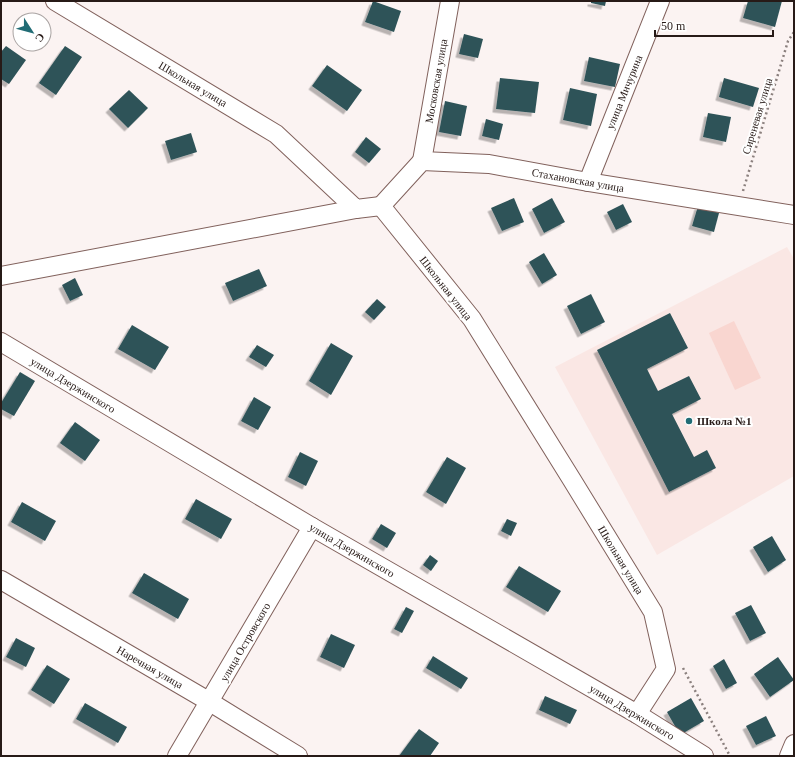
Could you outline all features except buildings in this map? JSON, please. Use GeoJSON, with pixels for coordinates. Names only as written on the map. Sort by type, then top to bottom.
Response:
{"type":"FeatureCollection","features":[{"type":"Feature","properties":{"kind":"street","name":"Школьная улица"},"geometry":{"type":"LineString","coordinates":[[55,1],[276,134],[356,209]]}},
{"type":"Feature","properties":{"kind":"street","name":"Московская улица"},"geometry":{"type":"LineString","coordinates":[[422,161],[450,1]]}},
{"type":"Feature","properties":{"kind":"street","name":"улица Мичурина"},"geometry":{"type":"LineString","coordinates":[[588,182],[660,1]]}},
{"type":"Feature","properties":{"kind":"street"},"geometry":{"type":"LineString","coordinates":[[1,276],[356,209],[381,206],[422,161]]}},
{"type":"Feature","properties":{"kind":"street","name":"Стахановская улица"},"geometry":{"type":"LineString","coordinates":[[422,161],[489,164],[588,182],[794,215]]}},
{"type":"Feature","properties":{"kind":"street","name":"Школьная улица"},"geometry":{"type":"LineString","coordinates":[[381,206],[472,319],[653,612],[666,669],[637,714]]}},
{"type":"Feature","properties":{"kind":"street","name":"улица Дзержинского"},"geometry":{"type":"LineString","coordinates":[[1,342],[312,527],[637,714],[704,756]]}},
{"type":"Feature","properties":{"kind":"street","name":"улица Островского"},"geometry":{"type":"LineString","coordinates":[[177,756],[312,527]]}},
{"type":"Feature","properties":{"kind":"street","name":"Наречная улица"},"geometry":{"type":"LineString","coordinates":[[1,580],[210,702],[298,756]]}},
{"type":"Feature","properties":{"kind":"street"},"geometry":{"type":"LineString","coordinates":[[789,756],[794,744]]}},
{"type":"Feature","properties":{"kind":"path","name":"Сиреневая улица"},"geometry":{"type":"LineString","coordinates":[[739,206],[788,41],[794,32]]}},
{"type":"Feature","properties":{"kind":"path"},"geometry":{"type":"LineString","coordinates":[[682,667],[730,756]]}},
{"type":"Feature","properties":{"kind":"shaded area","name":"Школа №1"},"geometry":{"type":"Polygon","coordinates":[[[787,247],[794,259],[794,476],[657,555],[555,367],[787,247]]]}},
{"type":"Feature","properties":{"kind":"shaded area"},"geometry":{"type":"Polygon","coordinates":[[[734,321],[761,378],[735,390],[709,333],[734,321]]]}},
{"type":"Feature","properties":{"kind":"place","name":"Школа №1"},"geometry":{"type":"Point","coordinates":[689,421]}}]}
